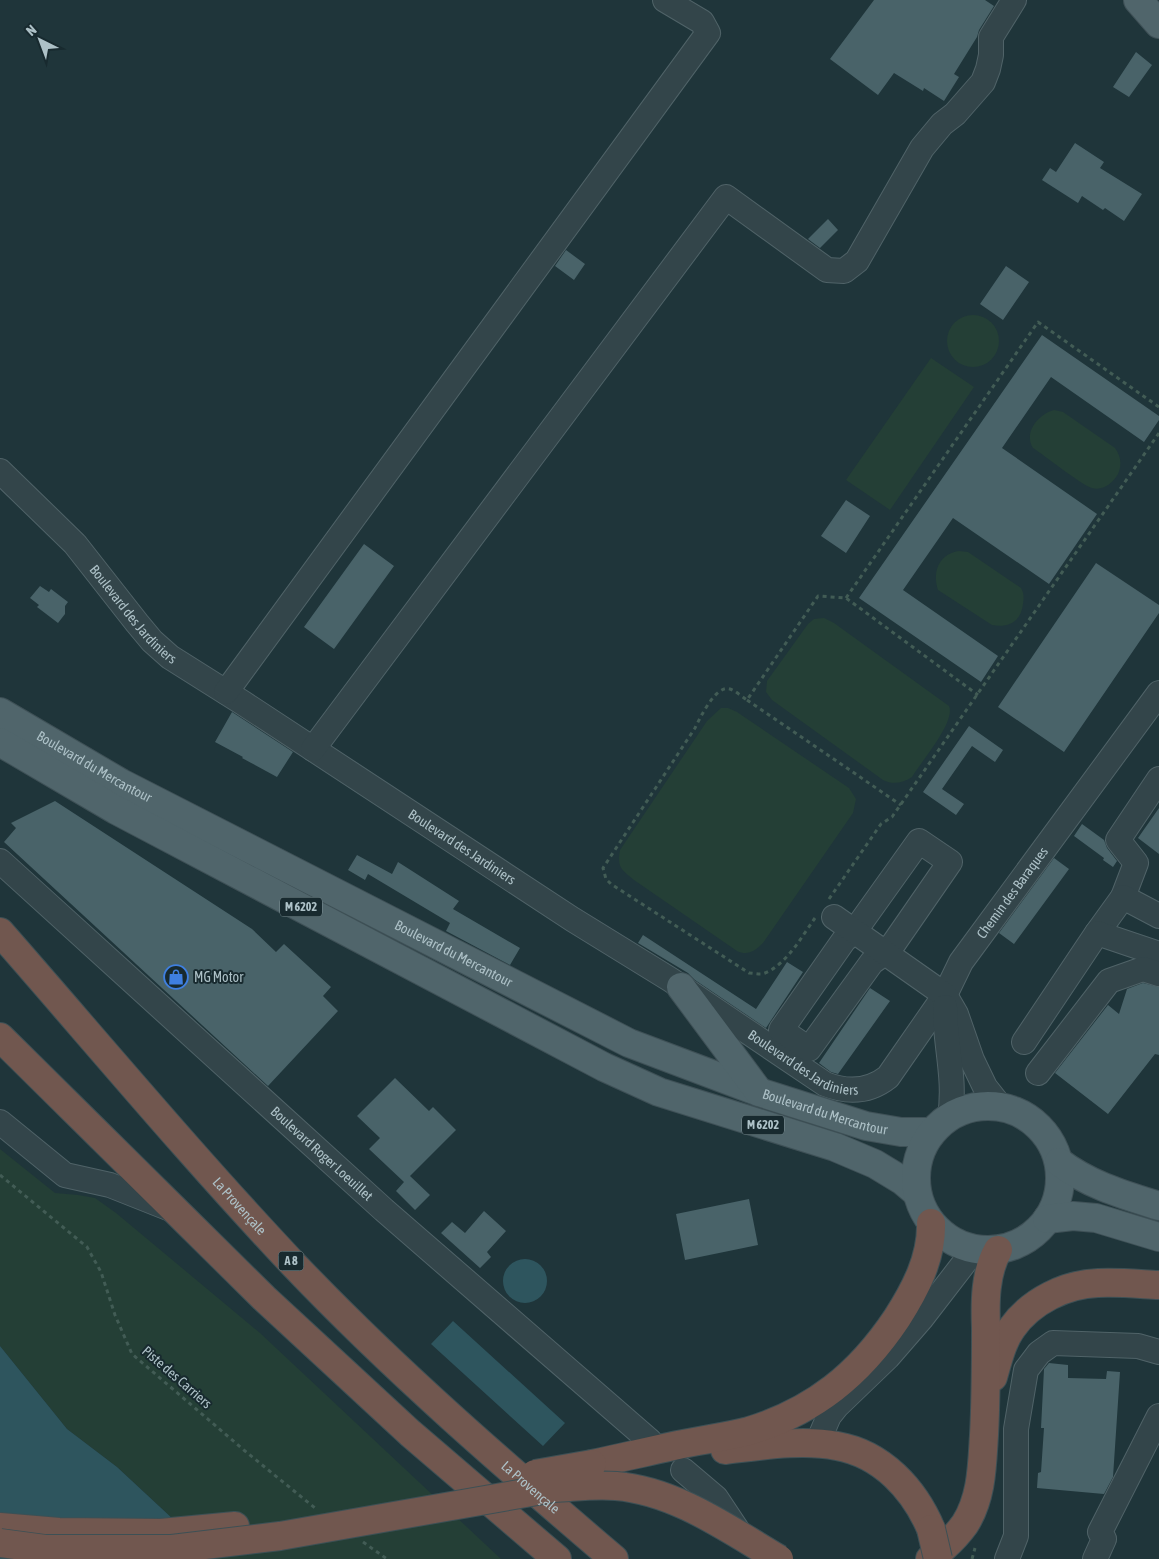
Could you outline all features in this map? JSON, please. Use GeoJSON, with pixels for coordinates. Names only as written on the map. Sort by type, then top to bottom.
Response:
{"type":"FeatureCollection","features":[{"type":"Feature","properties":{"kind":"highway","name":"La Provençale"},"geometry":{"type":"LineString","coordinates":[[0,932],[212,1174],[296,1266],[427,1397],[614,1559]]}},
{"type":"Feature","properties":{"kind":"highway"},"geometry":{"type":"LineString","coordinates":[[3,1041],[264,1298],[410,1433],[557,1559]]}},
{"type":"Feature","properties":{"kind":"highway"},"geometry":{"type":"LineString","coordinates":[[0,1527],[59,1532],[161,1533],[235,1526],[317,1514],[592,1464],[746,1431],[768,1424],[798,1412],[839,1386],[862,1364],[911,1297],[932,1240],[931,1224]]}},
{"type":"Feature","properties":{"kind":"highway"},"geometry":{"type":"LineString","coordinates":[[930,1559],[950,1543],[965,1523],[975,1502],[982,1477],[986,1400],[987,1285],[993,1258],[987,1249]]}},
{"type":"Feature","properties":{"kind":"highway"},"geometry":{"type":"LineString","coordinates":[[986,1400],[1001,1349],[1012,1327],[1034,1306],[1062,1290],[1097,1283],[1159,1285]]}},
{"type":"Feature","properties":{"kind":"highway"},"geometry":{"type":"LineString","coordinates":[[592,1464],[753,1447],[818,1444],[837,1446],[858,1452],[878,1463],[893,1474],[911,1494],[922,1510],[931,1529],[938,1559]]}},
{"type":"Feature","properties":{"kind":"highway"},"geometry":{"type":"LineString","coordinates":[[0,1543],[45,1548],[172,1549],[280,1536],[554,1488],[597,1485],[637,1490],[658,1495],[684,1505],[779,1559]]}},
{"type":"Feature","properties":{"kind":"main road"},"geometry":{"type":"LineString","coordinates":[[1138,0],[1159,24]]}},
{"type":"Feature","properties":{"kind":"main road","name":"Boulevard du Mercantour"},"geometry":{"type":"LineString","coordinates":[[0,712],[121,783],[628,1043],[759,1092],[866,1126],[901,1132],[941,1124]]}},
{"type":"Feature","properties":{"kind":"main road","name":"Boulevard du Mercantour"},"geometry":{"type":"LineString","coordinates":[[0,742],[116,810],[604,1067],[658,1092],[835,1147],[875,1164],[903,1180],[916,1192]]}},
{"type":"Feature","properties":{"kind":"main road"},"geometry":{"type":"LineString","coordinates":[[681,987],[759,1092]]}},
{"type":"Feature","properties":{"kind":"main road"},"geometry":{"type":"LineString","coordinates":[[1000,1106],[1026,1116],[1038,1125],[1054,1148],[1059,1162],[1060,1181],[1056,1201],[1047,1219],[1034,1233],[1017,1244],[987,1249],[959,1244],[944,1236],[931,1224],[922,1209],[916,1192],[916,1171],[921,1150],[941,1124],[966,1109],[1000,1106]]}},
{"type":"Feature","properties":{"kind":"main road"},"geometry":{"type":"LineString","coordinates":[[1059,1162],[1083,1178],[1114,1192],[1159,1206]]}},
{"type":"Feature","properties":{"kind":"main road"},"geometry":{"type":"LineString","coordinates":[[1047,1219],[1073,1216],[1096,1218],[1159,1237]]}},
{"type":"Feature","properties":{"kind":"street"},"geometry":{"type":"LineString","coordinates":[[226,692],[708,33],[702,22],[665,0]]}},
{"type":"Feature","properties":{"kind":"street"},"geometry":{"type":"LineString","coordinates":[[313,749],[726,197],[827,270],[844,271],[858,261],[922,148],[942,124],[955,114],[982,82],[988,69],[991,55],[990,37],[1014,0]]}},
{"type":"Feature","properties":{"kind":"street","name":"Boulevard des Jardiniers"},"geometry":{"type":"LineString","coordinates":[[0,471],[75,544],[152,641],[170,657],[572,919],[681,987],[825,1084],[839,1089],[852,1090],[868,1088],[879,1084],[888,1077],[945,995]]}},
{"type":"Feature","properties":{"kind":"street","name":"Chemin des Baraques"},"geometry":{"type":"LineString","coordinates":[[945,995],[961,962],[1159,693]]}},
{"type":"Feature","properties":{"kind":"street"},"geometry":{"type":"LineString","coordinates":[[1024,1042],[1123,896],[1136,863],[1118,840],[1159,779]]}},
{"type":"Feature","properties":{"kind":"street"},"geometry":{"type":"LineString","coordinates":[[919,841],[950,862],[894,943],[885,953],[872,962],[809,1049],[781,1030],[844,940],[854,932],[919,841]]}},
{"type":"Feature","properties":{"kind":"street","name":"Boulevard Roger Loeuillet"},"geometry":{"type":"LineString","coordinates":[[0,861],[384,1210],[650,1441]]}},
{"type":"Feature","properties":{"kind":"street"},"geometry":{"type":"LineString","coordinates":[[1123,896],[1159,916]]}},
{"type":"Feature","properties":{"kind":"street"},"geometry":{"type":"LineString","coordinates":[[826,912],[945,995],[956,1014],[972,1060],[985,1087],[1000,1106]]}},
{"type":"Feature","properties":{"kind":"street"},"geometry":{"type":"LineString","coordinates":[[1097,933],[1159,954]]}},
{"type":"Feature","properties":{"kind":"street"},"geometry":{"type":"LineString","coordinates":[[1038,1074],[1108,981],[1143,969],[1159,974]]}},
{"type":"Feature","properties":{"kind":"street"},"geometry":{"type":"LineString","coordinates":[[941,1124],[952,1100],[951,1063],[945,1021],[945,995]]}},
{"type":"Feature","properties":{"kind":"street"},"geometry":{"type":"LineString","coordinates":[[0,1122],[65,1175],[110,1185],[177,1212]]}},
{"type":"Feature","properties":{"kind":"street"},"geometry":{"type":"LineString","coordinates":[[818,1444],[830,1416],[837,1406],[888,1357],[987,1249]]}},
{"type":"Feature","properties":{"kind":"street"},"geometry":{"type":"LineString","coordinates":[[1006,1559],[1016,1536],[1016,1429],[1026,1370],[1039,1353],[1053,1343],[1138,1346],[1159,1352]]}},
{"type":"Feature","properties":{"kind":"street"},"geometry":{"type":"LineString","coordinates":[[1095,1559],[1104,1540],[1100,1532],[1159,1416]]}},
{"type":"Feature","properties":{"kind":"street"},"geometry":{"type":"LineString","coordinates":[[683,1470],[716,1498],[757,1559]]}},
{"type":"Feature","properties":{"kind":"path"},"geometry":{"type":"LineString","coordinates":[[846,598],[1038,322],[1159,407]]}},
{"type":"Feature","properties":{"kind":"path"},"geometry":{"type":"LineString","coordinates":[[901,805],[747,700],[730,689],[724,689],[708,704],[695,728],[610,855],[603,868],[603,872],[611,884],[750,973],[763,974],[771,970],[785,958],[826,912],[881,824],[892,818],[1159,434]]}},
{"type":"Feature","properties":{"kind":"path"},"geometry":{"type":"LineString","coordinates":[[747,700],[818,596],[846,598],[978,695]]}},
{"type":"Feature","properties":{"kind":"path","name":"Piste des Carriers"},"geometry":{"type":"LineString","coordinates":[[0,1175],[87,1247],[101,1272],[115,1314],[132,1354],[245,1451],[322,1513]]}},
{"type":"Feature","properties":{"kind":"path"},"geometry":{"type":"LineString","coordinates":[[362,1542],[387,1559]]}},
{"type":"Feature","properties":{"kind":"green space"},"geometry":{"type":"Polygon","coordinates":[[[973,315],[983,317],[991,323],[997,331],[999,341],[997,351],[991,359],[983,365],[973,367],[963,365],[955,359],[949,351],[947,341],[949,331],[955,323],[963,317],[973,315]]]}},
{"type":"Feature","properties":{"kind":"green space"},"geometry":{"type":"Polygon","coordinates":[[[931,358],[974,387],[890,510],[846,480],[931,358]]]}},
{"type":"Feature","properties":{"kind":"green space"},"geometry":{"type":"Polygon","coordinates":[[[1054,410],[1063,412],[1115,448],[1120,457],[1120,467],[1118,474],[1110,483],[1096,489],[1087,486],[1033,448],[1030,436],[1034,424],[1043,415],[1054,410]]]}},
{"type":"Feature","properties":{"kind":"green space"},"geometry":{"type":"Polygon","coordinates":[[[959,551],[968,552],[1021,588],[1024,598],[1022,610],[1017,619],[1003,626],[992,625],[938,590],[936,577],[939,565],[946,556],[959,551]]]}},
{"type":"Feature","properties":{"kind":"green space"},"geometry":{"type":"Polygon","coordinates":[[[824,618],[834,623],[949,706],[950,713],[943,732],[909,779],[894,783],[883,780],[772,700],[766,692],[767,681],[808,624],[814,619],[824,618]]]}},
{"type":"Feature","properties":{"kind":"green space"},"geometry":{"type":"Polygon","coordinates":[[[721,708],[728,708],[737,712],[849,788],[856,799],[853,813],[763,943],[748,953],[737,951],[634,880],[621,868],[619,861],[620,850],[707,721],[721,708]]]}},
{"type":"Feature","properties":{"kind":"green space"},"geometry":{"type":"Polygon","coordinates":[[[0,1149],[55,1193],[95,1198],[116,1213],[260,1333],[501,1559],[216,1559],[117,1467],[67,1429],[0,1346],[0,1149]]]}},
{"type":"Feature","properties":{"kind":"water"},"geometry":{"type":"Polygon","coordinates":[[[521,1259],[529,1259],[541,1265],[547,1281],[541,1297],[529,1303],[521,1303],[509,1297],[503,1285],[503,1277],[509,1265],[521,1259]]]}},
{"type":"Feature","properties":{"kind":"water"},"geometry":{"type":"Polygon","coordinates":[[[453,1321],[565,1423],[543,1446],[431,1344],[453,1321]]]}},
{"type":"Feature","properties":{"kind":"water"},"geometry":{"type":"Polygon","coordinates":[[[0,1346],[67,1429],[117,1467],[216,1559],[0,1559],[0,1346]]]}},
{"type":"Feature","properties":{"kind":"building"},"geometry":{"type":"Polygon","coordinates":[[[874,0],[985,0],[994,6],[954,74],[959,77],[944,101],[924,88],[923,91],[894,73],[878,95],[830,59],[874,0]]]}},
{"type":"Feature","properties":{"kind":"building"},"geometry":{"type":"Polygon","coordinates":[[[1136,52],[1152,65],[1129,97],[1113,87],[1136,52]]]}},
{"type":"Feature","properties":{"kind":"building"},"geometry":{"type":"Polygon","coordinates":[[[1075,143],[1104,162],[1100,168],[1142,194],[1124,221],[1082,196],[1078,203],[1042,180],[1050,168],[1056,172],[1075,143]]]}},
{"type":"Feature","properties":{"kind":"building"},"geometry":{"type":"Polygon","coordinates":[[[828,219],[838,230],[820,248],[808,239],[828,219]]]}},
{"type":"Feature","properties":{"kind":"building"},"geometry":{"type":"Polygon","coordinates":[[[566,250],[585,264],[574,280],[555,266],[566,250]]]}},
{"type":"Feature","properties":{"kind":"building"},"geometry":{"type":"Polygon","coordinates":[[[1006,266],[1029,282],[1003,320],[980,304],[1006,266]]]}},
{"type":"Feature","properties":{"kind":"building"},"geometry":{"type":"Polygon","coordinates":[[[1042,335],[1159,416],[1159,420],[1144,442],[1051,377],[1002,448],[1097,514],[1049,584],[953,518],[903,590],[998,656],[981,682],[859,598],[1042,335]]]}},
{"type":"Feature","properties":{"kind":"building"},"geometry":{"type":"Polygon","coordinates":[[[846,500],[870,516],[846,553],[821,536],[846,500]]]}},
{"type":"Feature","properties":{"kind":"building"},"geometry":{"type":"Polygon","coordinates":[[[364,544],[394,566],[334,649],[304,627],[364,544]]]}},
{"type":"Feature","properties":{"kind":"building"},"geometry":{"type":"Polygon","coordinates":[[[1096,563],[1159,605],[1159,613],[1064,752],[998,707],[1096,563]]]}},
{"type":"Feature","properties":{"kind":"building"},"geometry":{"type":"Polygon","coordinates":[[[40,586],[49,592],[51,589],[68,602],[65,606],[65,614],[58,623],[37,607],[39,605],[30,598],[40,586]]]}},
{"type":"Feature","properties":{"kind":"building"},"geometry":{"type":"Polygon","coordinates":[[[232,712],[293,752],[277,777],[215,742],[232,712]]]}},
{"type":"Feature","properties":{"kind":"building"},"geometry":{"type":"Polygon","coordinates":[[[969,726],[1003,750],[995,762],[972,746],[942,789],[964,804],[956,815],[923,792],[969,726]]]}},
{"type":"Feature","properties":{"kind":"building"},"geometry":{"type":"Polygon","coordinates":[[[55,801],[252,929],[276,952],[284,944],[331,987],[323,996],[338,1011],[268,1086],[4,842],[16,828],[11,823],[55,801]]]}},
{"type":"Feature","properties":{"kind":"building"},"geometry":{"type":"Polygon","coordinates":[[[1159,808],[1159,854],[1138,838],[1159,808]]]}},
{"type":"Feature","properties":{"kind":"building"},"geometry":{"type":"Polygon","coordinates":[[[1082,824],[1104,840],[1107,848],[1117,861],[1113,867],[1074,836],[1082,824]]]}},
{"type":"Feature","properties":{"kind":"building"},"geometry":{"type":"Polygon","coordinates":[[[357,855],[392,874],[398,862],[459,901],[453,909],[520,948],[510,965],[446,931],[450,923],[368,874],[365,880],[348,870],[357,855]]]}},
{"type":"Feature","properties":{"kind":"building"},"geometry":{"type":"Polygon","coordinates":[[[1054,858],[1069,869],[1014,944],[999,933],[1054,858]]]}},
{"type":"Feature","properties":{"kind":"building"},"geometry":{"type":"Polygon","coordinates":[[[643,935],[756,1009],[787,962],[803,972],[766,1028],[695,980],[688,973],[638,943],[643,935]]]}},
{"type":"Feature","properties":{"kind":"building"},"geometry":{"type":"Polygon","coordinates":[[[1143,983],[1159,987],[1159,1055],[1155,1054],[1108,1114],[1055,1073],[1108,1005],[1119,1014],[1127,989],[1143,983]]]}},
{"type":"Feature","properties":{"kind":"building"},"geometry":{"type":"Polygon","coordinates":[[[870,988],[890,1001],[838,1074],[831,1072],[819,1063],[870,988]]]}},
{"type":"Feature","properties":{"kind":"building"},"geometry":{"type":"Polygon","coordinates":[[[395,1078],[429,1111],[433,1107],[456,1130],[410,1176],[430,1195],[415,1210],[396,1191],[404,1182],[369,1149],[380,1138],[357,1116],[395,1078]]]}},
{"type":"Feature","properties":{"kind":"building"},"geometry":{"type":"Polygon","coordinates":[[[749,1199],[758,1245],[685,1260],[676,1214],[749,1199]]]}},
{"type":"Feature","properties":{"kind":"building"},"geometry":{"type":"Polygon","coordinates":[[[484,1211],[506,1231],[487,1252],[491,1257],[480,1268],[441,1233],[452,1222],[465,1233],[484,1211]]]}},
{"type":"Feature","properties":{"kind":"building"},"geometry":{"type":"Polygon","coordinates":[[[1049,1363],[1068,1365],[1068,1378],[1106,1379],[1107,1371],[1120,1372],[1113,1477],[1104,1494],[1037,1488],[1038,1473],[1041,1472],[1044,1428],[1041,1428],[1044,1369],[1049,1363]]]}},
{"type":"Feature","properties":{"kind":"place","name":"MG Motor"},"geometry":{"type":"Point","coordinates":[176,977]}}]}
